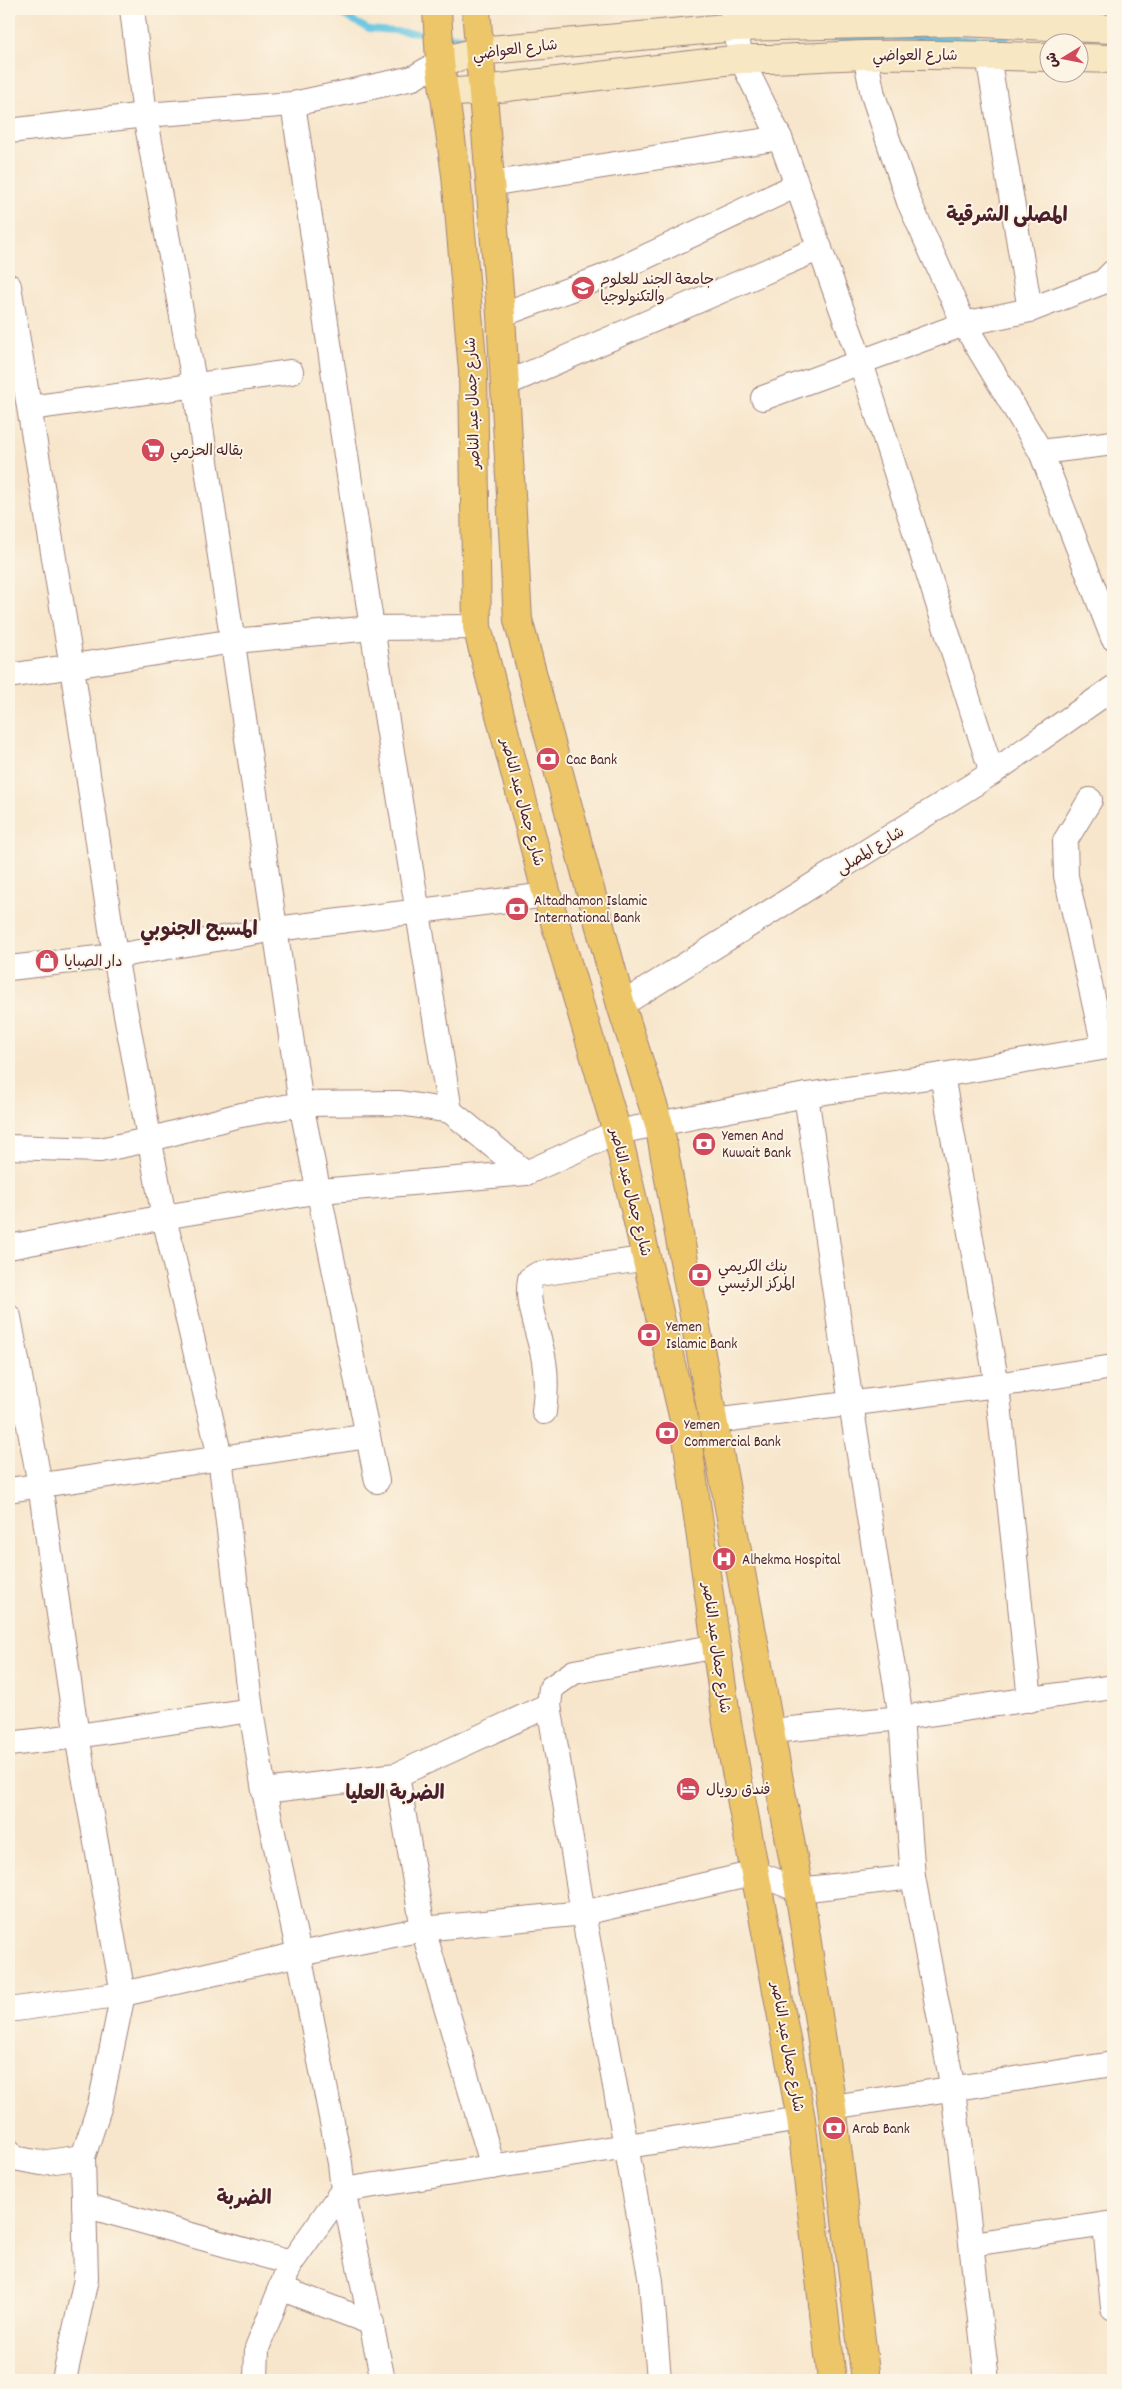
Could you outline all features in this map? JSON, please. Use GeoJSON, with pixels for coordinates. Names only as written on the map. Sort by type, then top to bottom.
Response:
{"type":"FeatureCollection","features":[{"type":"Feature","properties":{"kind":"main road","name":"شارع جمال عبد الناصر"},"geometry":{"type":"LineString","coordinates":[[437,9],[440,62],[457,184],[474,371],[477,627],[547,895],[617,1132],[686,1424],[728,1723],[801,2119],[832,2380]]}},
{"type":"Feature","properties":{"kind":"main road"},"geometry":{"type":"LineString","coordinates":[[476,9],[488,184],[500,315],[518,620],[621,1005],[659,1124],[799,1890],[832,2107],[866,2380]]}},
{"type":"Feature","properties":{"kind":"main road","name":"شارع العواضي"},"geometry":{"type":"LineString","coordinates":[[440,62],[479,51],[734,18],[963,15],[1113,29]]}},
{"type":"Feature","properties":{"kind":"main road","name":"شارع العواضي"},"geometry":{"type":"LineString","coordinates":[[445,93],[741,59],[772,60],[865,55],[950,54],[1040,57]]}},
{"type":"Feature","properties":{"kind":"main road"},"geometry":{"type":"LineString","coordinates":[[1090,58],[1113,59]]}},
{"type":"Feature","properties":{"kind":"street"},"geometry":{"type":"LineString","coordinates":[[132,9],[145,115],[195,387],[302,1104],[377,1481]]}},
{"type":"Feature","properties":{"kind":"street"},"geometry":{"type":"LineString","coordinates":[[734,18],[741,59],[780,138],[861,363],[992,773]]}},
{"type":"Feature","properties":{"kind":"street"},"geometry":{"type":"LineString","coordinates":[[865,55],[874,95],[909,202],[964,324],[1041,452],[1113,638]]}},
{"type":"Feature","properties":{"kind":"street"},"geometry":{"type":"LineString","coordinates":[[988,56],[1030,310]]}},
{"type":"Feature","properties":{"kind":"street","name":"شارع العواضي"},"geometry":{"type":"LineString","coordinates":[[413,78],[440,62]]}},
{"type":"Feature","properties":{"kind":"street"},"geometry":{"type":"LineString","coordinates":[[9,131],[145,115],[293,104],[413,78]]}},
{"type":"Feature","properties":{"kind":"street","name":"شارع العواضي"},"geometry":{"type":"LineString","coordinates":[[413,78],[445,93]]}},
{"type":"Feature","properties":{"kind":"street"},"geometry":{"type":"LineString","coordinates":[[293,104],[372,628],[450,1111]]}},
{"type":"Feature","properties":{"kind":"street"},"geometry":{"type":"LineString","coordinates":[[488,184],[780,138]]}},
{"type":"Feature","properties":{"kind":"street"},"geometry":{"type":"LineString","coordinates":[[500,315],[603,277],[796,185]]}},
{"type":"Feature","properties":{"kind":"street"},"geometry":{"type":"LineString","coordinates":[[503,385],[820,248]]}},
{"type":"Feature","properties":{"kind":"street"},"geometry":{"type":"LineString","coordinates":[[763,398],[964,324],[1030,310],[1103,282],[1113,272]]}},
{"type":"Feature","properties":{"kind":"street"},"geometry":{"type":"LineString","coordinates":[[9,286],[72,667],[114,956],[164,1217],[220,1457],[251,1710],[264,1791],[300,1954],[340,2163],[343,2190],[383,2380]]}},
{"type":"Feature","properties":{"kind":"street"},"geometry":{"type":"LineString","coordinates":[[30,408],[195,387],[291,372]]}},
{"type":"Feature","properties":{"kind":"street"},"geometry":{"type":"LineString","coordinates":[[1041,452],[1113,443]]}},
{"type":"Feature","properties":{"kind":"street"},"geometry":{"type":"LineString","coordinates":[[9,676],[234,641],[372,628],[477,627]]}},
{"type":"Feature","properties":{"kind":"street","name":"شارع المصلى"},"geometry":{"type":"LineString","coordinates":[[621,1005],[992,773],[1113,688]]}},
{"type":"Feature","properties":{"kind":"street"},"geometry":{"type":"LineString","coordinates":[[9,1246],[164,1217],[320,1191],[526,1173],[617,1132],[806,1095],[942,1075],[1109,1046],[1066,876],[1065,841],[1090,800]]}},
{"type":"Feature","properties":{"kind":"street"},"geometry":{"type":"LineString","coordinates":[[9,968],[114,956],[276,929],[547,895]]}},
{"type":"Feature","properties":{"kind":"street"},"geometry":{"type":"LineString","coordinates":[[942,1075],[997,1386],[1030,1700]]}},
{"type":"Feature","properties":{"kind":"street"},"geometry":{"type":"LineString","coordinates":[[806,1095],[851,1404],[901,1718],[912,1877],[954,2089],[987,2380]]}},
{"type":"Feature","properties":{"kind":"street"},"geometry":{"type":"LineString","coordinates":[[9,1147],[100,1150],[148,1140],[236,1116],[302,1104],[400,1104],[450,1111],[526,1173]]}},
{"type":"Feature","properties":{"kind":"street"},"geometry":{"type":"LineString","coordinates":[[544,1412],[547,1388],[544,1361],[528,1292],[530,1279],[538,1274],[648,1258]]}},
{"type":"Feature","properties":{"kind":"street"},"geometry":{"type":"LineString","coordinates":[[9,1317],[40,1485],[77,1736],[123,1994],[100,2105],[83,2156],[86,2279],[64,2380]]}},
{"type":"Feature","properties":{"kind":"street"},"geometry":{"type":"LineString","coordinates":[[714,1421],[997,1386],[1113,1367]]}},
{"type":"Feature","properties":{"kind":"street"},"geometry":{"type":"LineString","coordinates":[[9,1490],[368,1436]]}},
{"type":"Feature","properties":{"kind":"street"},"geometry":{"type":"LineString","coordinates":[[659,2380],[651,2280],[583,1913],[549,1705],[551,1688],[574,1672],[718,1646]]}},
{"type":"Feature","properties":{"kind":"street"},"geometry":{"type":"LineString","coordinates":[[771,1731],[901,1718],[1113,1687]]}},
{"type":"Feature","properties":{"kind":"street"},"geometry":{"type":"LineString","coordinates":[[264,1791],[397,1775],[549,1705]]}},
{"type":"Feature","properties":{"kind":"street"},"geometry":{"type":"LineString","coordinates":[[9,1744],[77,1736],[251,1710]]}},
{"type":"Feature","properties":{"kind":"street"},"geometry":{"type":"LineString","coordinates":[[397,1775],[423,1930],[494,2167]]}},
{"type":"Feature","properties":{"kind":"street"},"geometry":{"type":"LineString","coordinates":[[9,2010],[123,1994],[300,1954],[423,1930],[583,1913],[756,1873],[799,1890],[912,1877]]}},
{"type":"Feature","properties":{"kind":"street"},"geometry":{"type":"LineString","coordinates":[[832,2107],[1113,2064]]}},
{"type":"Feature","properties":{"kind":"street"},"geometry":{"type":"LineString","coordinates":[[256,2380],[257,2348],[290,2263],[343,2190],[801,2119]]}},
{"type":"Feature","properties":{"kind":"street"},"geometry":{"type":"LineString","coordinates":[[9,2151],[14,2158],[41,2163],[83,2156]]}},
{"type":"Feature","properties":{"kind":"street"},"geometry":{"type":"LineString","coordinates":[[84,2205],[290,2263]]}},
{"type":"Feature","properties":{"kind":"street"},"geometry":{"type":"LineString","coordinates":[[972,2244],[1109,2224],[1113,2308]]}},
{"type":"Feature","properties":{"kind":"street"},"geometry":{"type":"LineString","coordinates":[[280,2288],[372,2323]]}},
{"type":"Feature","properties":{"kind":"waterway"},"geometry":{"type":"LineString","coordinates":[[330,9],[369,29],[433,34]]}},
{"type":"Feature","properties":{"kind":"waterway"},"geometry":{"type":"LineString","coordinates":[[445,35],[473,39]]}},
{"type":"Feature","properties":{"kind":"waterway"},"geometry":{"type":"LineString","coordinates":[[832,39],[1007,38]]}},
{"type":"Feature","properties":{"kind":"place","name":"جامعة الجند للعلوم والتكنولوجيا"},"geometry":{"type":"Point","coordinates":[583,288]}},
{"type":"Feature","properties":{"kind":"place","name":"بقاله الحزمي"},"geometry":{"type":"Point","coordinates":[153,450]}},
{"type":"Feature","properties":{"kind":"place","name":"Cac Bank"},"geometry":{"type":"Point","coordinates":[548,759]}},
{"type":"Feature","properties":{"kind":"place","name":"Altadhamon Islamic International Bank"},"geometry":{"type":"Point","coordinates":[517,909]}},
{"type":"Feature","properties":{"kind":"place","name":"دار الصبايا"},"geometry":{"type":"Point","coordinates":[47,961]}},
{"type":"Feature","properties":{"kind":"place","name":"Yemen And Kuwait Bank"},"geometry":{"type":"Point","coordinates":[704,1144]}},
{"type":"Feature","properties":{"kind":"place","name":"بنك الكريمي المركز الرئيسي"},"geometry":{"type":"Point","coordinates":[700,1275]}},
{"type":"Feature","properties":{"kind":"place","name":"Yemen Islamic Bank"},"geometry":{"type":"Point","coordinates":[649,1335]}},
{"type":"Feature","properties":{"kind":"place","name":"Yemen Commercial Bank"},"geometry":{"type":"Point","coordinates":[667,1433]}},
{"type":"Feature","properties":{"kind":"place","name":"Alhekma Hospital"},"geometry":{"type":"Point","coordinates":[724,1559]}},
{"type":"Feature","properties":{"kind":"place","name":"فندق رويال"},"geometry":{"type":"Point","coordinates":[688,1789]}},
{"type":"Feature","properties":{"kind":"place","name":"Arab Bank"},"geometry":{"type":"Point","coordinates":[834,2128]}},
{"type":"Feature","properties":{"kind":"district","name":"المصلى الشرقية"},"geometry":{"type":"Point","coordinates":[1007,214]}},
{"type":"Feature","properties":{"kind":"district","name":"المسبح الجنوبي"},"geometry":{"type":"Point","coordinates":[199,928]}},
{"type":"Feature","properties":{"kind":"district","name":"الضربة العليا"},"geometry":{"type":"Point","coordinates":[395,1792]}},
{"type":"Feature","properties":{"kind":"district","name":"الضربة"},"geometry":{"type":"Point","coordinates":[244,2197]}}]}
